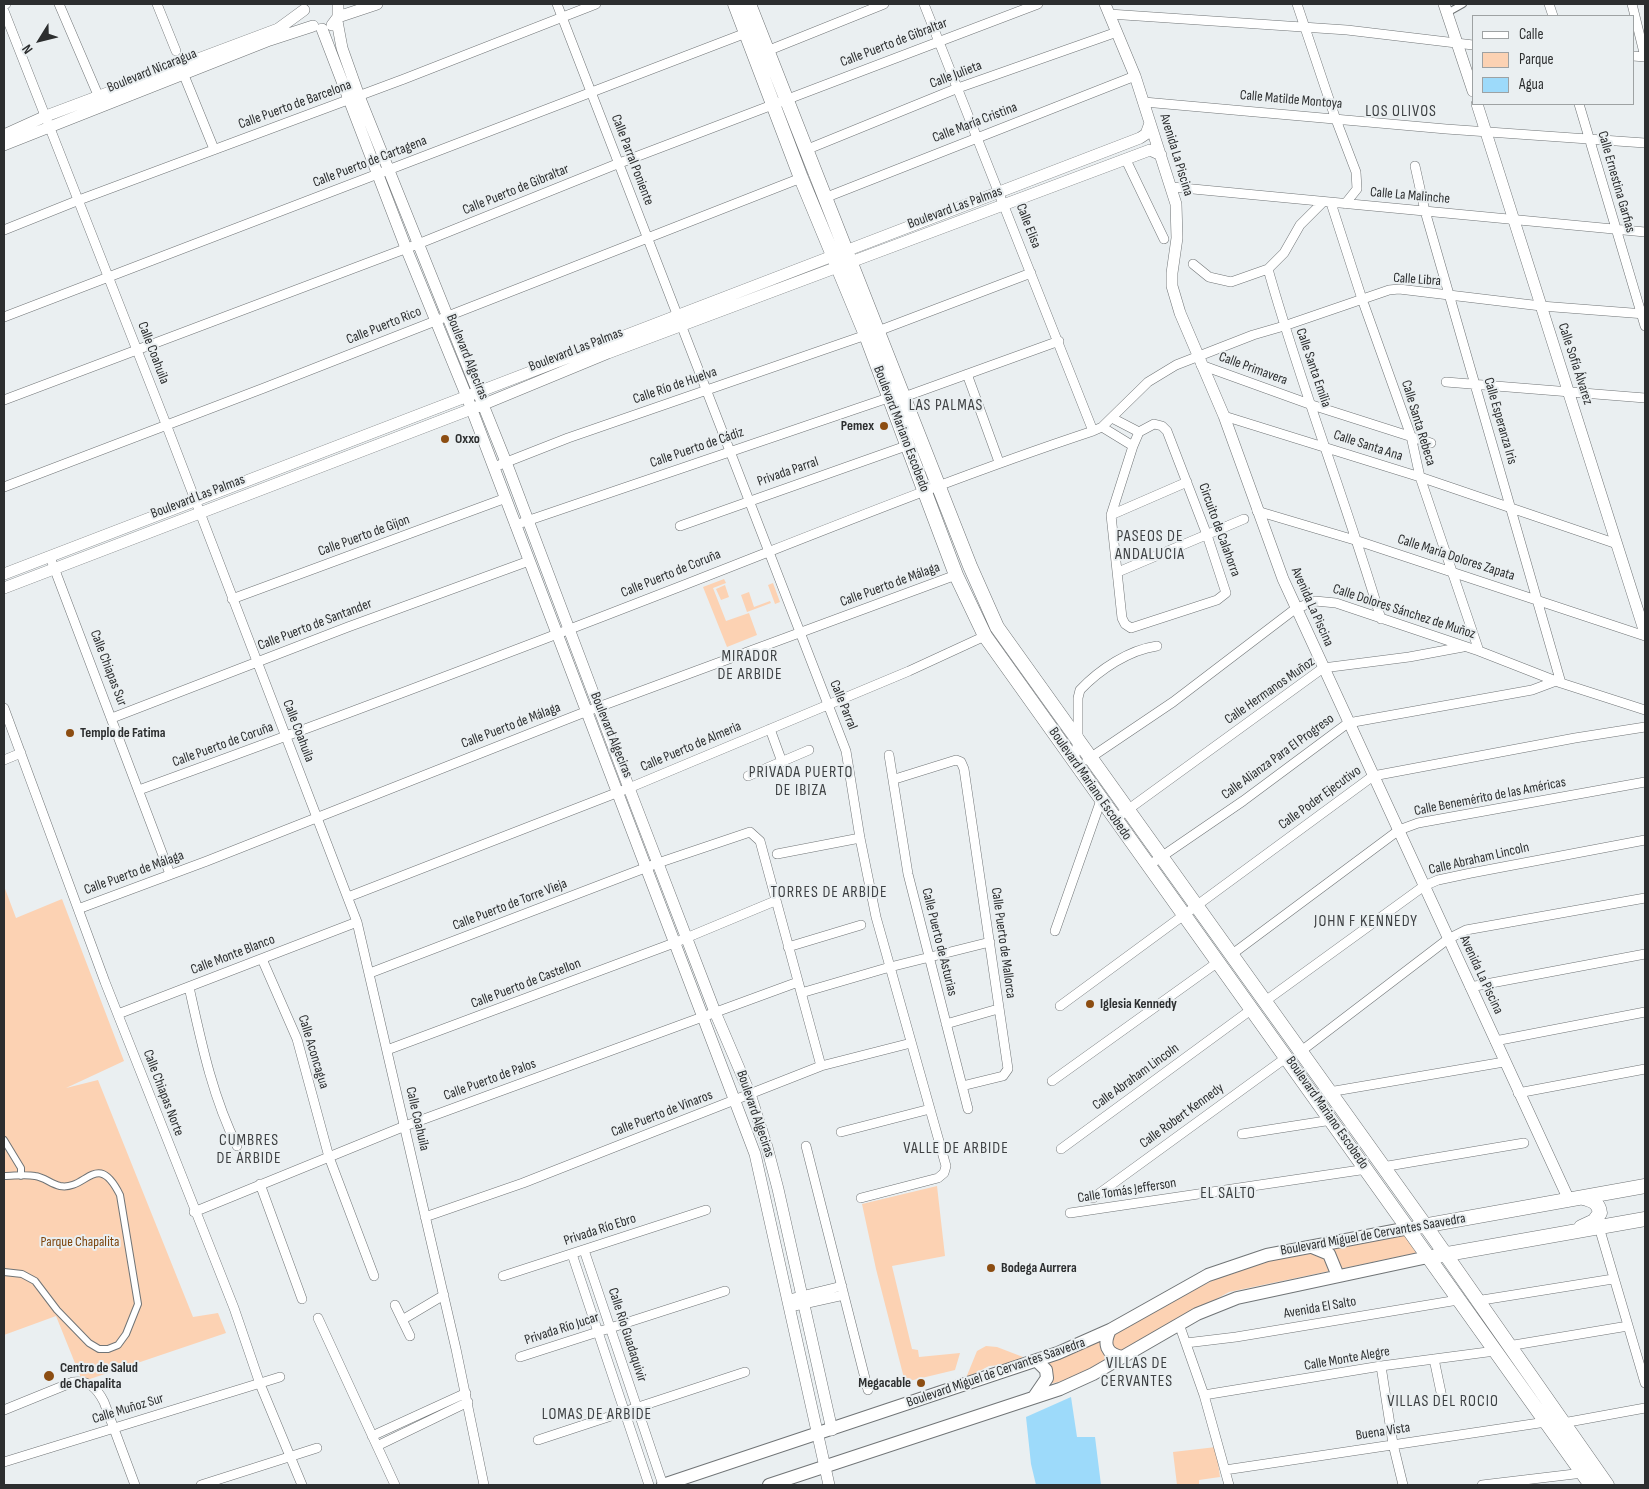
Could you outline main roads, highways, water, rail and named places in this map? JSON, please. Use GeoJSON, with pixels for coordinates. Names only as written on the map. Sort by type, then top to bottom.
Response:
{"type":"FeatureCollection","features":[{"type":"Feature","properties":{"kind":"main road","name":"Boulevard Mariano Escobedo"},"geometry":{"type":"LineString","coordinates":[[735,4],[800,178],[835,261],[904,397],[993,619],[1078,742],[1264,1002],[1332,1120],[1458,1300],[1502,1349],[1563,1424],[1607,1485]]}},
{"type":"Feature","properties":{"kind":"main road","name":"Boulevard Mariano Escobedo"},"geometry":{"type":"LineString","coordinates":[[749,4],[850,255],[888,398],[956,575],[985,636],[1252,1009],[1329,1092],[1424,1225],[1476,1301],[1502,1349],[1546,1422],[1591,1485]]}},
{"type":"Feature","properties":{"kind":"main road","name":"Boulevard Miguel de Cervantes Saavedra"},"geometry":{"type":"LineString","coordinates":[[663,1485],[1037,1361],[1110,1330],[1208,1275],[1266,1255],[1645,1186]]}},
{"type":"Feature","properties":{"kind":"main road"},"geometry":{"type":"LineString","coordinates":[[1572,1232],[1594,1221],[1600,1213],[1600,1209],[1593,1201],[1576,1199]]}},
{"type":"Feature","properties":{"kind":"main road"},"geometry":{"type":"LineString","coordinates":[[769,1485],[1075,1383],[1178,1324],[1236,1298],[1428,1257],[1645,1219]]}},
{"type":"Feature","properties":{"kind":"main road"},"geometry":{"type":"LineString","coordinates":[[1308,1247],[1318,1248],[1329,1254],[1338,1276]]}},
{"type":"Feature","properties":{"kind":"main road"},"geometry":{"type":"LineString","coordinates":[[1110,1330],[1106,1342],[1107,1349],[1112,1354],[1122,1357]]}},
{"type":"Feature","properties":{"kind":"main road"},"geometry":{"type":"LineString","coordinates":[[1034,1397],[1047,1378],[1046,1370],[1037,1361]]}},
{"type":"Feature","properties":{"kind":"water"},"geometry":{"type":"Polygon","coordinates":[[[1071,1397],[1077,1437],[1095,1437],[1101,1485],[1036,1485],[1031,1464],[1026,1417],[1071,1397]]]}},
{"type":"Feature","properties":{"kind":"place","name":"Pemex"},"geometry":{"type":"Point","coordinates":[884,426]}},
{"type":"Feature","properties":{"kind":"place","name":"Oxxo"},"geometry":{"type":"Point","coordinates":[445,439]}},
{"type":"Feature","properties":{"kind":"place","name":"Templo de Fatima"},"geometry":{"type":"Point","coordinates":[70,733]}},
{"type":"Feature","properties":{"kind":"place","name":"Iglesia Kennedy"},"geometry":{"type":"Point","coordinates":[1090,1004]}},
{"type":"Feature","properties":{"kind":"place","name":"Bodega Aurrera"},"geometry":{"type":"Point","coordinates":[991,1268]}},
{"type":"Feature","properties":{"kind":"place","name":"Centro de Salud de Chapalita"},"geometry":{"type":"Point","coordinates":[49,1376]}},
{"type":"Feature","properties":{"kind":"place","name":"Megacable"},"geometry":{"type":"Point","coordinates":[921,1383]}},
{"type":"Feature","properties":{"kind":"district","name":"LOS OLIVOS"},"geometry":{"type":"Point","coordinates":[1401,112]}},
{"type":"Feature","properties":{"kind":"district","name":"LAS PALMAS"},"geometry":{"type":"Point","coordinates":[946,406]}},
{"type":"Feature","properties":{"kind":"district","name":"PASEOS DE ANDALUCIA"},"geometry":{"type":"Point","coordinates":[1150,546]}},
{"type":"Feature","properties":{"kind":"district","name":"MIRADOR DE ARBIDE"},"geometry":{"type":"Point","coordinates":[750,666]}},
{"type":"Feature","properties":{"kind":"district","name":"PRIVADA PUERTO DE IBIZA"},"geometry":{"type":"Point","coordinates":[801,782]}},
{"type":"Feature","properties":{"kind":"district","name":"TORRES DE ARBIDE"},"geometry":{"type":"Point","coordinates":[829,893]}},
{"type":"Feature","properties":{"kind":"district","name":"JOHN F KENNEDY"},"geometry":{"type":"Point","coordinates":[1366,922]}},
{"type":"Feature","properties":{"kind":"district","name":"VALLE DE ARBIDE"},"geometry":{"type":"Point","coordinates":[956,1149]}},
{"type":"Feature","properties":{"kind":"district","name":"CUMBRES DE ARBIDE"},"geometry":{"type":"Point","coordinates":[249,1150]}},
{"type":"Feature","properties":{"kind":"district","name":"EL SALTO"},"geometry":{"type":"Point","coordinates":[1228,1194]}},
{"type":"Feature","properties":{"kind":"district","name":"VILLAS DE CERVANTES"},"geometry":{"type":"Point","coordinates":[1137,1373]}},
{"type":"Feature","properties":{"kind":"district","name":"VILLAS DEL ROCIO"},"geometry":{"type":"Point","coordinates":[1443,1402]}},
{"type":"Feature","properties":{"kind":"district","name":"LOMAS DE ARBIDE"},"geometry":{"type":"Point","coordinates":[597,1415]}},
{"type":"Feature","properties":{"kind":"park label","name":"Parque Chapalita"},"geometry":{"type":"Point","coordinates":[80,1242]}}]}
